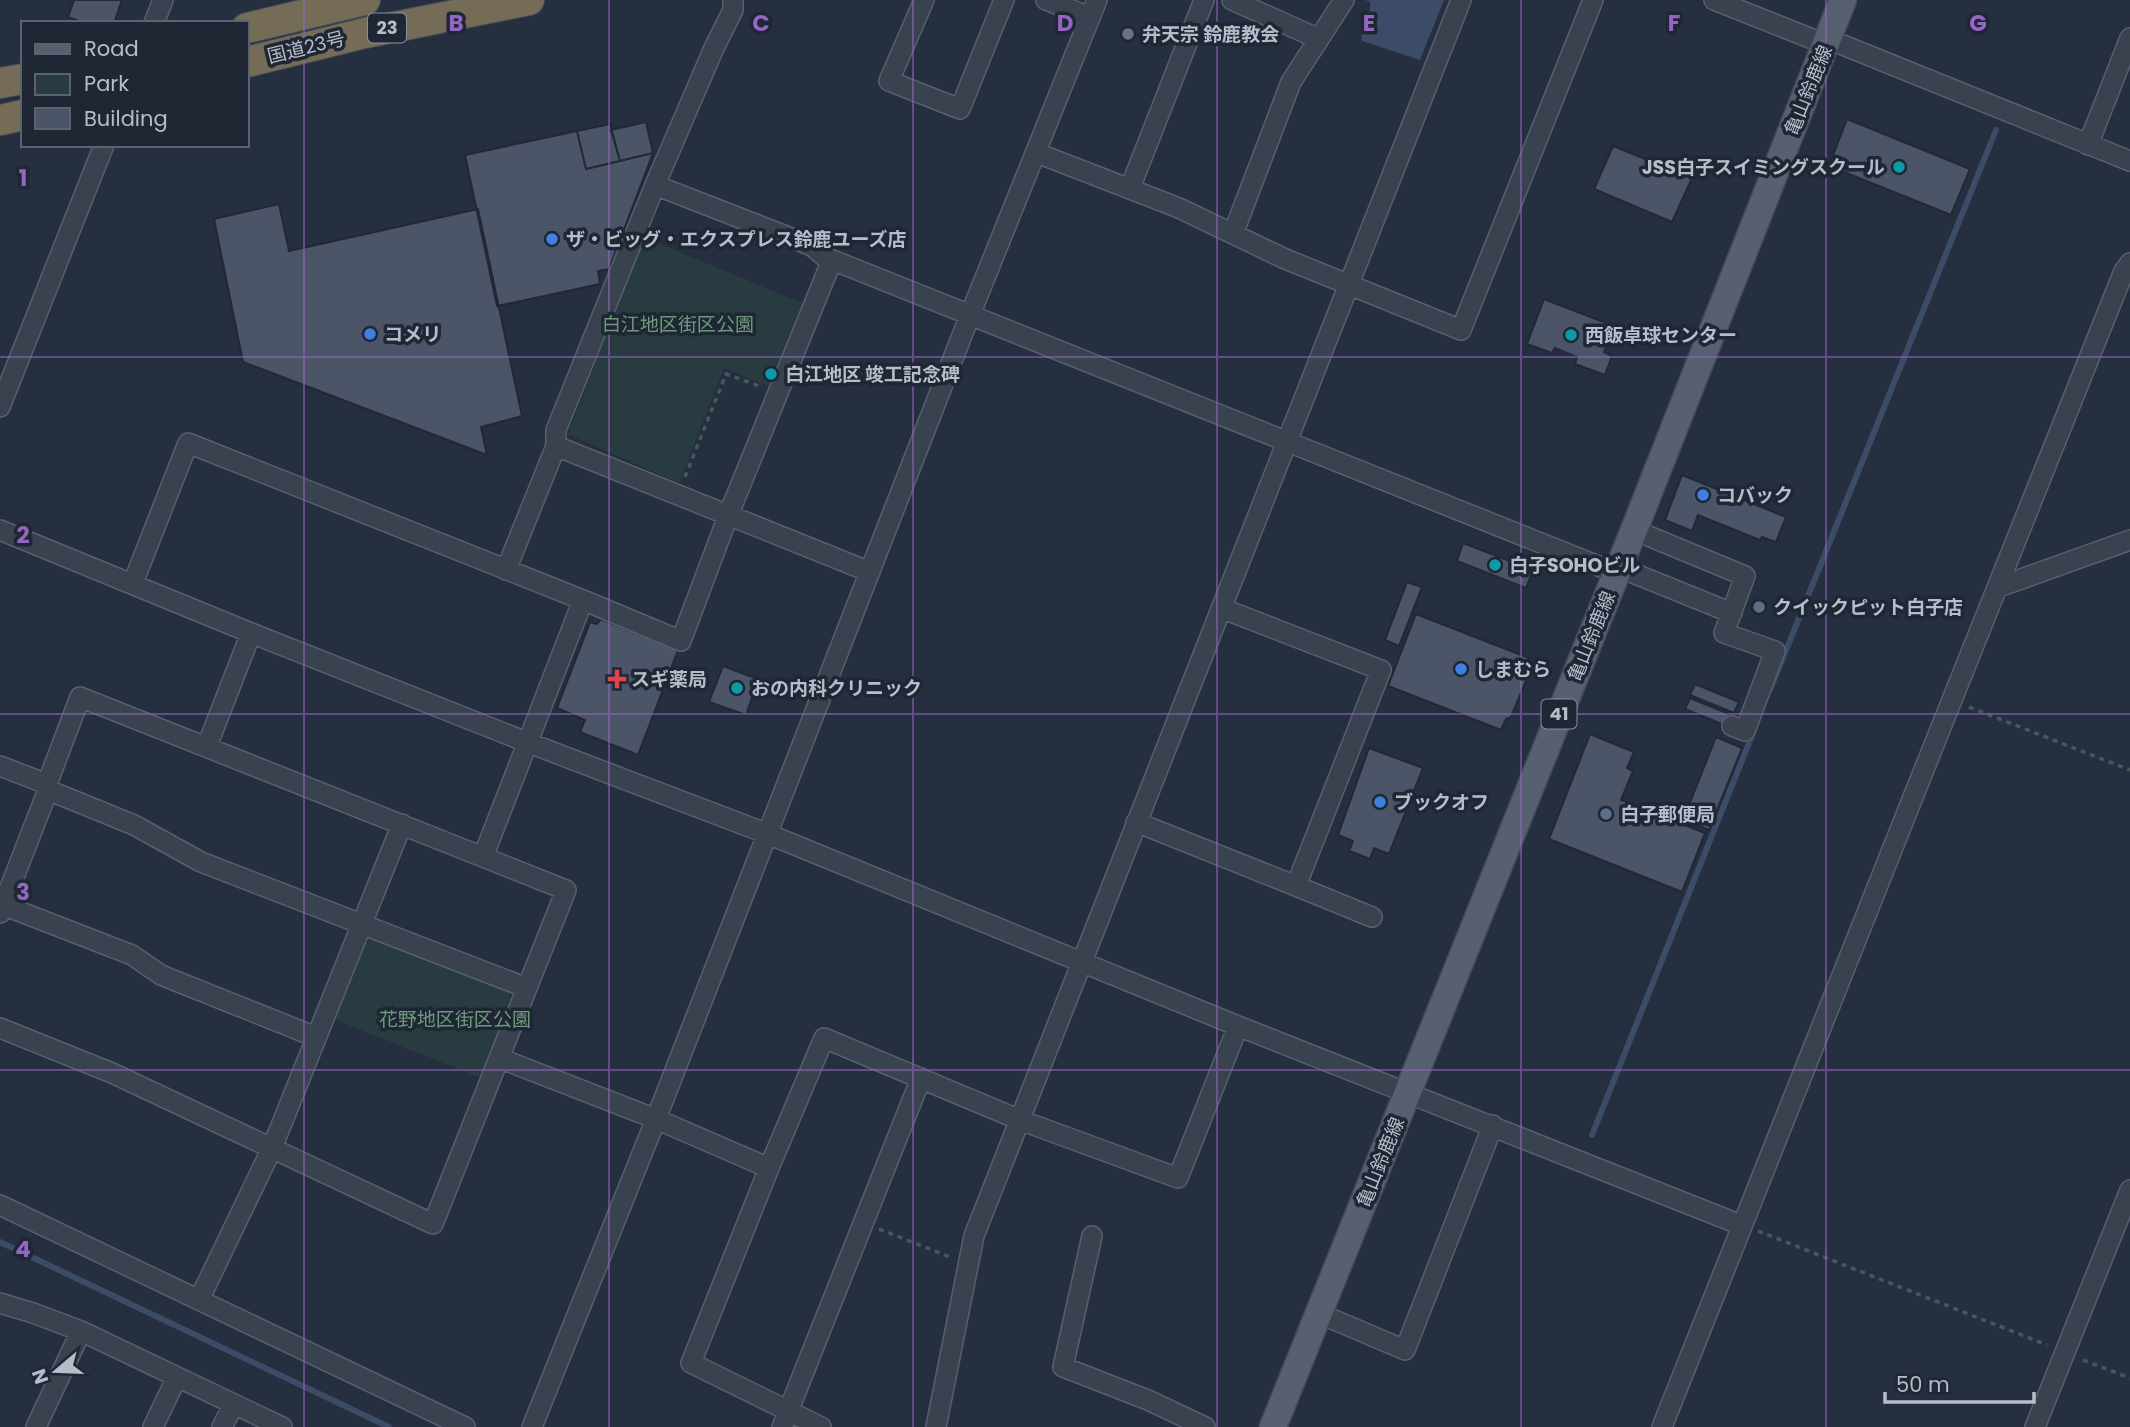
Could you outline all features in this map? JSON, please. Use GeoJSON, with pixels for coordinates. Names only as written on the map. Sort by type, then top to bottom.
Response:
{"type":"FeatureCollection","features":[{"type":"Feature","properties":{"kind":"highway","name":"国道23号"},"geometry":{"type":"LineString","coordinates":[[248,28],[365,0]]}},
{"type":"Feature","properties":{"kind":"highway","name":"国道23号"},"geometry":{"type":"LineString","coordinates":[[248,62],[365,33],[529,0]]}},
{"type":"Feature","properties":{"kind":"highway"},"geometry":{"type":"LineString","coordinates":[[0,83],[21,79]]}},
{"type":"Feature","properties":{"kind":"highway"},"geometry":{"type":"LineString","coordinates":[[0,120],[21,115]]}},
{"type":"Feature","properties":{"kind":"main road","name":"亀山鈴鹿線"},"geometry":{"type":"LineString","coordinates":[[1273,1427],[1634,530],[1843,0]]}},
{"type":"Feature","properties":{"kind":"street"},"geometry":{"type":"LineString","coordinates":[[155,21],[163,0]]}},
{"type":"Feature","properties":{"kind":"street"},"geometry":{"type":"LineString","coordinates":[[506,570],[556,446],[556,430],[654,185],[733,10],[733,0]]}},
{"type":"Feature","properties":{"kind":"street"},"geometry":{"type":"LineString","coordinates":[[924,0],[889,81],[960,109],[1004,0]]}},
{"type":"Feature","properties":{"kind":"street"},"geometry":{"type":"LineString","coordinates":[[532,1427],[656,1119],[970,315],[1094,8],[1046,0]]}},
{"type":"Feature","properties":{"kind":"street"},"geometry":{"type":"LineString","coordinates":[[1130,188],[1204,0]]}},
{"type":"Feature","properties":{"kind":"street"},"geometry":{"type":"LineString","coordinates":[[1231,0],[1319,38]]}},
{"type":"Feature","properties":{"kind":"street"},"geometry":{"type":"LineString","coordinates":[[1233,234],[1291,82],[1344,0]]}},
{"type":"Feature","properties":{"kind":"street"},"geometry":{"type":"LineString","coordinates":[[936,1427],[974,1236],[1461,0]]}},
{"type":"Feature","properties":{"kind":"street"},"geometry":{"type":"LineString","coordinates":[[1037,153],[1179,208],[1283,258],[1461,330],[1593,0]]}},
{"type":"Feature","properties":{"kind":"street"},"geometry":{"type":"LineString","coordinates":[[1714,0],[2130,161]]}},
{"type":"Feature","properties":{"kind":"street"},"geometry":{"type":"LineString","coordinates":[[2088,145],[2130,38]]}},
{"type":"Feature","properties":{"kind":"street"},"geometry":{"type":"LineString","coordinates":[[0,407],[103,147]]}},
{"type":"Feature","properties":{"kind":"street"},"geometry":{"type":"LineString","coordinates":[[654,185],[812,247],[832,260],[970,315],[1732,613]]}},
{"type":"Feature","properties":{"kind":"street"},"geometry":{"type":"LineString","coordinates":[[133,583],[188,443],[681,641],[728,516],[832,260]]}},
{"type":"Feature","properties":{"kind":"street"},"geometry":{"type":"LineString","coordinates":[[1662,1427],[2124,271],[2130,262]]}},
{"type":"Feature","properties":{"kind":"street"},"geometry":{"type":"LineString","coordinates":[[556,446],[870,572]]}},
{"type":"Feature","properties":{"kind":"street"},"geometry":{"type":"LineString","coordinates":[[0,530],[251,633],[528,743],[768,834],[1238,1026],[1741,1225]]}},
{"type":"Feature","properties":{"kind":"street"},"geometry":{"type":"LineString","coordinates":[[1634,530],[1745,576],[1724,633],[1775,651],[1745,731],[1736,719]]}},
{"type":"Feature","properties":{"kind":"street"},"geometry":{"type":"LineString","coordinates":[[1998,587],[2130,540]]}},
{"type":"Feature","properties":{"kind":"street"},"geometry":{"type":"LineString","coordinates":[[483,857],[583,600]]}},
{"type":"Feature","properties":{"kind":"street"},"geometry":{"type":"LineString","coordinates":[[1222,608],[1381,670],[1296,886]]}},
{"type":"Feature","properties":{"kind":"street"},"geometry":{"type":"LineString","coordinates":[[206,746],[251,633]]}},
{"type":"Feature","properties":{"kind":"street"},"geometry":{"type":"LineString","coordinates":[[0,1028],[112,1073],[433,1224],[566,890],[80,697],[2,909],[132,956],[161,975],[316,1037]]}},
{"type":"Feature","properties":{"kind":"street"},"geometry":{"type":"LineString","coordinates":[[0,766],[134,825],[201,862],[527,988]]}},
{"type":"Feature","properties":{"kind":"street"},"geometry":{"type":"LineString","coordinates":[[1136,822],[1372,917]]}},
{"type":"Feature","properties":{"kind":"street"},"geometry":{"type":"LineString","coordinates":[[199,1300],[272,1148],[402,824]]}},
{"type":"Feature","properties":{"kind":"street"},"geometry":{"type":"LineString","coordinates":[[821,1427],[786,1419],[691,1363],[824,1038],[1020,1120],[1178,1178],[1238,1026]]}},
{"type":"Feature","properties":{"kind":"street"},"geometry":{"type":"LineString","coordinates":[[499,1058],[656,1119],[769,1168]]}},
{"type":"Feature","properties":{"kind":"street"},"geometry":{"type":"LineString","coordinates":[[786,1419],[921,1078]]}},
{"type":"Feature","properties":{"kind":"street"},"geometry":{"type":"LineString","coordinates":[[1318,1313],[1405,1350],[1493,1125]]}},
{"type":"Feature","properties":{"kind":"street"},"geometry":{"type":"LineString","coordinates":[[2035,1427],[2130,1191]]}},
{"type":"Feature","properties":{"kind":"street"},"geometry":{"type":"LineString","coordinates":[[0,1205],[465,1427]]}},
{"type":"Feature","properties":{"kind":"street"},"geometry":{"type":"LineString","coordinates":[[1092,1237],[1063,1367],[1148,1400],[1205,1427]]}},
{"type":"Feature","properties":{"kind":"street"},"geometry":{"type":"LineString","coordinates":[[0,1303],[81,1331],[282,1427]]}},
{"type":"Feature","properties":{"kind":"street"},"geometry":{"type":"LineString","coordinates":[[36,1427],[81,1331]]}},
{"type":"Feature","properties":{"kind":"street"},"geometry":{"type":"LineString","coordinates":[[153,1427],[177,1377]]}},
{"type":"Feature","properties":{"kind":"street"},"geometry":{"type":"LineString","coordinates":[[222,1427],[234,1404]]}},
{"type":"Feature","properties":{"kind":"path"},"geometry":{"type":"LineString","coordinates":[[678,495],[726,374],[778,394]]}},
{"type":"Feature","properties":{"kind":"path"},"geometry":{"type":"LineString","coordinates":[[1953,701],[2130,770]]}},
{"type":"Feature","properties":{"kind":"path"},"geometry":{"type":"LineString","coordinates":[[864,1223],[968,1263]]}},
{"type":"Feature","properties":{"kind":"path"},"geometry":{"type":"LineString","coordinates":[[1741,1225],[2130,1378]]}},
{"type":"Feature","properties":{"kind":"green space","name":"白江地区街区公園"},"geometry":{"type":"Polygon","coordinates":[[[644,237],[802,303],[771,387],[724,368],[679,483],[568,434],[644,237]]]}},
{"type":"Feature","properties":{"kind":"green space","name":"花野地区街区公園"},"geometry":{"type":"Polygon","coordinates":[[[374,939],[507,990],[512,1001],[481,1078],[333,1019],[364,943],[374,939]]]}},
{"type":"Feature","properties":{"kind":"water"},"geometry":{"type":"Polygon","coordinates":[[[1365,0],[1444,0],[1420,60],[1362,41],[1362,31],[1370,7],[1370,2],[1365,0]]]}},
{"type":"Feature","properties":{"kind":"building"},"geometry":{"type":"Polygon","coordinates":[[[74,0],[122,0],[115,21],[79,21],[68,17],[74,0]]]}},
{"type":"Feature","properties":{"kind":"building","name":"JSS白子スイミングスクール"},"geometry":{"type":"Polygon","coordinates":[[[1847,119],[1970,169],[1951,215],[1829,166],[1847,119]]]}},
{"type":"Feature","properties":{"kind":"building"},"geometry":{"type":"Polygon","coordinates":[[[646,122],[653,153],[620,161],[611,130],[646,122]]]}},
{"type":"Feature","properties":{"kind":"building"},"geometry":{"type":"Polygon","coordinates":[[[610,124],[620,161],[586,169],[577,131],[610,124]]]}},
{"type":"Feature","properties":{"kind":"building","name":"ザ・ビッグ・エクスプレス鈴鹿ユーズ店"},"geometry":{"type":"Polygon","coordinates":[[[577,131],[586,169],[653,153],[609,269],[598,271],[600,284],[497,306],[465,155],[577,131]]]}},
{"type":"Feature","properties":{"kind":"building"},"geometry":{"type":"Polygon","coordinates":[[[1613,146],[1692,178],[1672,222],[1594,189],[1613,146]]]}},
{"type":"Feature","properties":{"kind":"building","name":"コメリ"},"geometry":{"type":"Polygon","coordinates":[[[279,204],[289,251],[478,209],[522,416],[481,427],[487,455],[243,362],[214,219],[279,204]]]}},
{"type":"Feature","properties":{"kind":"building","name":"西飯卓球センター"},"geometry":{"type":"Polygon","coordinates":[[[1544,299],[1614,326],[1604,352],[1612,356],[1605,375],[1575,364],[1577,357],[1555,348],[1552,353],[1527,344],[1544,299]]]}},
{"type":"Feature","properties":{"kind":"building","name":"コバック"},"geometry":{"type":"Polygon","coordinates":[[[1682,475],[1786,517],[1776,542],[1762,537],[1760,540],[1698,515],[1692,531],[1665,520],[1682,475]]]}},
{"type":"Feature","properties":{"kind":"building","name":"白子SOHOビル"},"geometry":{"type":"Polygon","coordinates":[[[1463,543],[1533,570],[1526,588],[1457,561],[1463,543]]]}},
{"type":"Feature","properties":{"kind":"building"},"geometry":{"type":"Polygon","coordinates":[[[1407,582],[1422,587],[1399,646],[1385,640],[1407,582]]]}},
{"type":"Feature","properties":{"kind":"building","name":"しまむら"},"geometry":{"type":"Polygon","coordinates":[[[1416,614],[1529,658],[1526,666],[1529,673],[1511,717],[1506,719],[1501,730],[1388,686],[1416,614]]]}},
{"type":"Feature","properties":{"kind":"building","name":"スギ薬局"},"geometry":{"type":"Polygon","coordinates":[[[601,619],[678,650],[638,755],[580,732],[585,720],[557,708],[590,622],[597,624],[601,619]]]}},
{"type":"Feature","properties":{"kind":"building","name":"おの内科クリニック"},"geometry":{"type":"Polygon","coordinates":[[[723,666],[763,681],[757,696],[753,695],[746,715],[709,702],[723,666]]]}},
{"type":"Feature","properties":{"kind":"building"},"geometry":{"type":"Polygon","coordinates":[[[1695,684],[1739,702],[1734,713],[1690,695],[1695,684]]]}},
{"type":"Feature","properties":{"kind":"building"},"geometry":{"type":"Polygon","coordinates":[[[1690,698],[1734,716],[1729,727],[1685,709],[1690,698]]]}},
{"type":"Feature","properties":{"kind":"building","name":"白子郵便局"},"geometry":{"type":"Polygon","coordinates":[[[1590,734],[1634,752],[1627,768],[1633,771],[1621,800],[1705,833],[1682,892],[1549,839],[1590,734]]]}},
{"type":"Feature","properties":{"kind":"building"},"geometry":{"type":"Polygon","coordinates":[[[1716,737],[1742,748],[1709,830],[1683,820],[1716,737]]]}},
{"type":"Feature","properties":{"kind":"building","name":"ブックオフ"},"geometry":{"type":"Polygon","coordinates":[[[1369,748],[1423,768],[1389,854],[1374,848],[1370,859],[1349,851],[1353,841],[1338,835],[1369,748]]]}},
{"type":"Feature","properties":{"kind":"waterway"},"geometry":{"type":"LineString","coordinates":[[1770,690],[1996,130]]}},
{"type":"Feature","properties":{"kind":"waterway"},"geometry":{"type":"LineString","coordinates":[[1592,1135],[1753,733]]}},
{"type":"Feature","properties":{"kind":"waterway"},"geometry":{"type":"LineString","coordinates":[[0,1242],[389,1427]]}},
{"type":"Feature","properties":{"kind":"place","name":"弁天宗 鈴鹿教会"},"geometry":{"type":"Point","coordinates":[1128,34]}},
{"type":"Feature","properties":{"kind":"place","name":"JSS白子スイミングスクール"},"geometry":{"type":"Point","coordinates":[1899,167]}},
{"type":"Feature","properties":{"kind":"place","name":"ザ・ビッグ・エクスプレス鈴鹿ユーズ店"},"geometry":{"type":"Point","coordinates":[552,239]}},
{"type":"Feature","properties":{"kind":"place","name":"コメリ"},"geometry":{"type":"Point","coordinates":[370,334]}},
{"type":"Feature","properties":{"kind":"place","name":"西飯卓球センター"},"geometry":{"type":"Point","coordinates":[1571,335]}},
{"type":"Feature","properties":{"kind":"place","name":"白江地区 竣工記念碑"},"geometry":{"type":"Point","coordinates":[771,374]}},
{"type":"Feature","properties":{"kind":"place","name":"コバック"},"geometry":{"type":"Point","coordinates":[1703,495]}},
{"type":"Feature","properties":{"kind":"place","name":"白子SOHOビル"},"geometry":{"type":"Point","coordinates":[1495,565]}},
{"type":"Feature","properties":{"kind":"place","name":"クイックピット白子店"},"geometry":{"type":"Point","coordinates":[1759,607]}},
{"type":"Feature","properties":{"kind":"place","name":"しまむら"},"geometry":{"type":"Point","coordinates":[1461,669]}},
{"type":"Feature","properties":{"kind":"place","name":"スギ薬局"},"geometry":{"type":"Point","coordinates":[617,679]}},
{"type":"Feature","properties":{"kind":"place","name":"おの内科クリニック"},"geometry":{"type":"Point","coordinates":[737,688]}},
{"type":"Feature","properties":{"kind":"place","name":"ブックオフ"},"geometry":{"type":"Point","coordinates":[1380,802]}},
{"type":"Feature","properties":{"kind":"place","name":"白子郵便局"},"geometry":{"type":"Point","coordinates":[1606,814]}}]}
